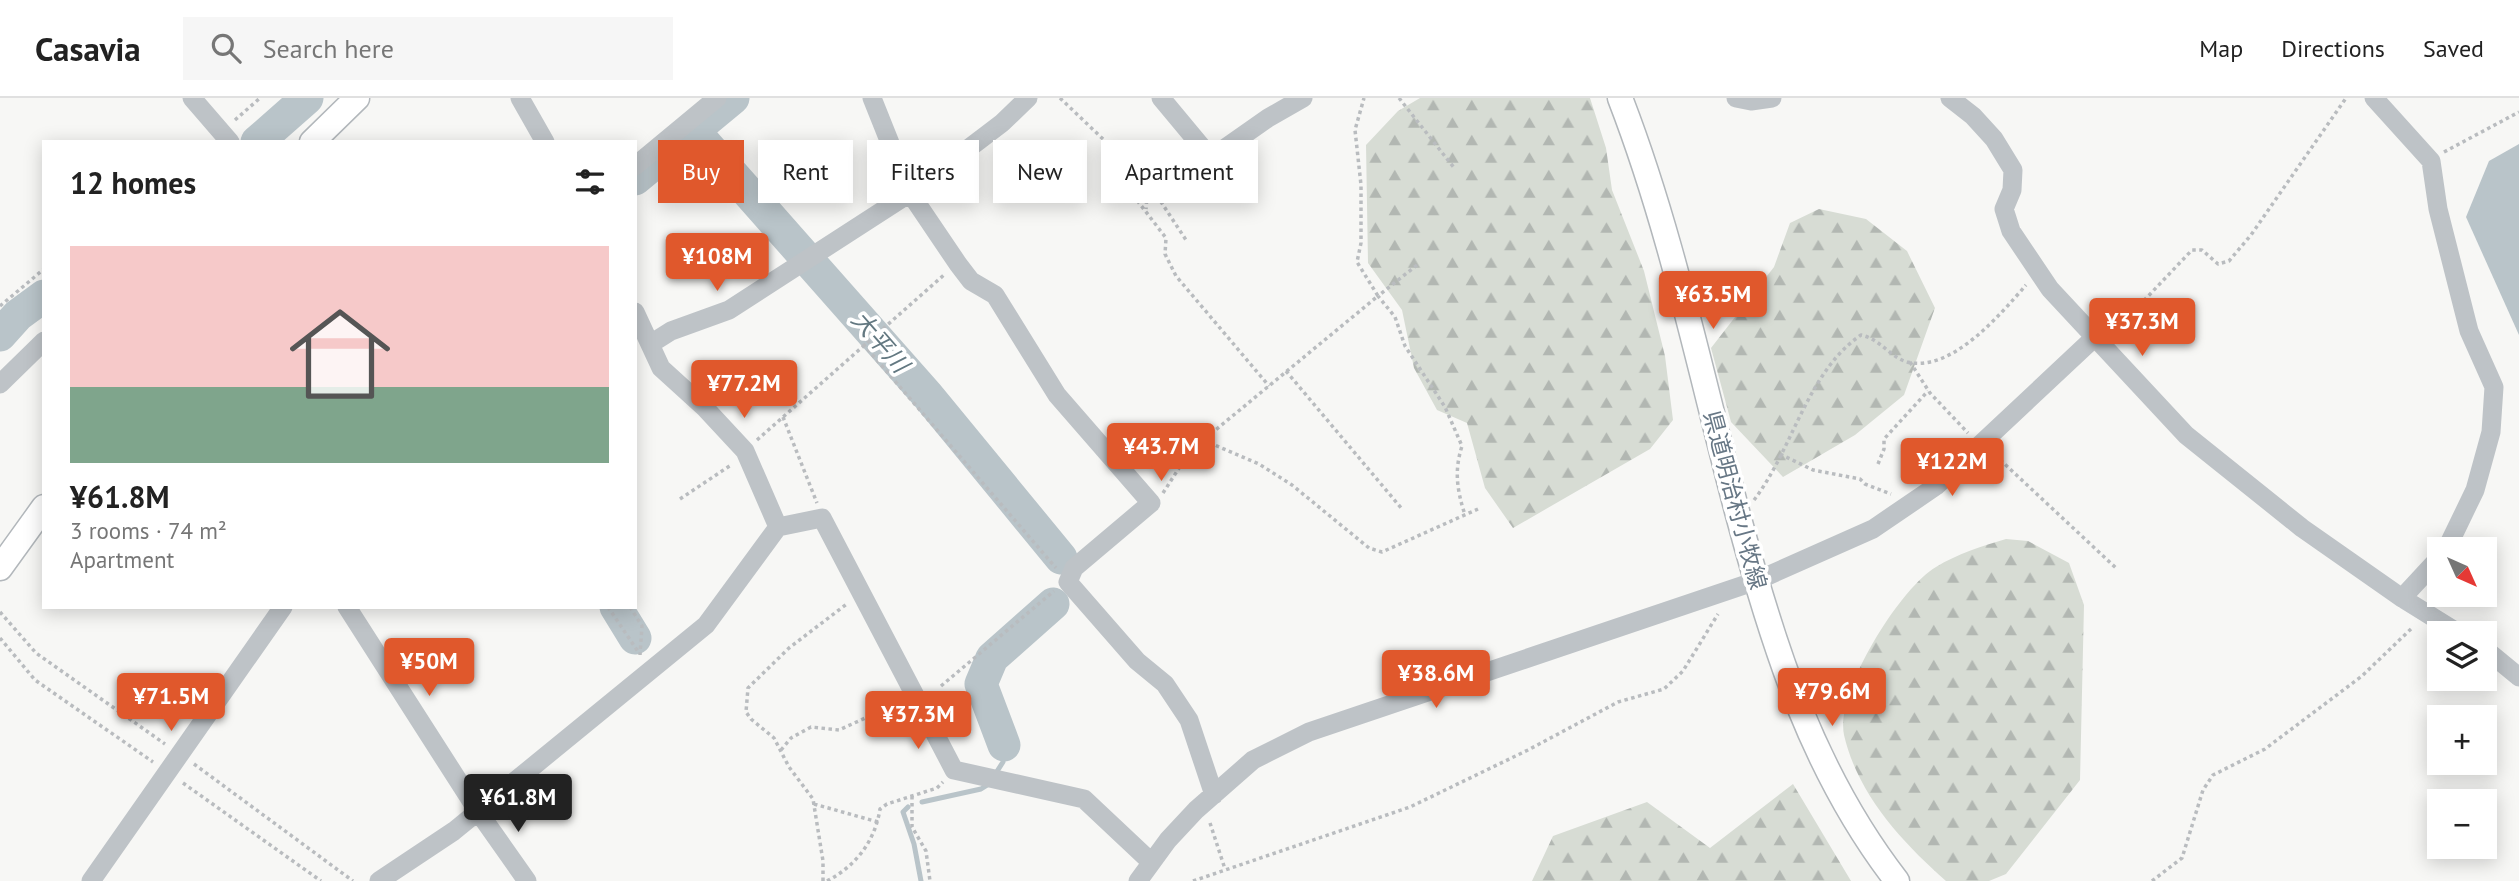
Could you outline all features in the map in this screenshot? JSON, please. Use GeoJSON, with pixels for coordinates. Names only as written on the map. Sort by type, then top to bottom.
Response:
{"type":"FeatureCollection","features":[{"type":"Feature","properties":{"kind":"main road"},"geometry":{"type":"LineString","coordinates":[[314,140],[357,98]]}},
{"type":"Feature","properties":{"kind":"main road","name":"県道明治村小牧線"},"geometry":{"type":"LineString","coordinates":[[1619,98],[1647,173],[1756,581],[1790,689],[1821,757],[1864,835],[1898,881]]}},
{"type":"Feature","properties":{"kind":"main road"},"geometry":{"type":"LineString","coordinates":[[0,568],[42,510]]}},
{"type":"Feature","properties":{"kind":"street"},"geometry":{"type":"LineString","coordinates":[[192,98],[228,140]]}},
{"type":"Feature","properties":{"kind":"street"},"geometry":{"type":"LineString","coordinates":[[520,98],[544,140]]}},
{"type":"Feature","properties":{"kind":"street"},"geometry":{"type":"LineString","coordinates":[[637,164],[716,98]]}},
{"type":"Feature","properties":{"kind":"street"},"geometry":{"type":"LineString","coordinates":[[872,98],[889,140]]}},
{"type":"Feature","properties":{"kind":"street"},"geometry":{"type":"LineString","coordinates":[[979,140],[1028,98]]}},
{"type":"Feature","properties":{"kind":"street"},"geometry":{"type":"LineString","coordinates":[[1161,98],[1211,158],[1268,118],[1303,98]]}},
{"type":"Feature","properties":{"kind":"street"},"geometry":{"type":"LineString","coordinates":[[1736,98],[1751,101],[1772,98]]}},
{"type":"Feature","properties":{"kind":"street"},"geometry":{"type":"LineString","coordinates":[[1950,98],[1973,116],[1994,139],[2013,170],[2012,190],[2004,209],[2011,232],[2050,289],[2186,435],[2243,483],[2402,598],[2440,621]]}},
{"type":"Feature","properties":{"kind":"street"},"geometry":{"type":"LineString","coordinates":[[2374,98],[2431,161],[2438,209],[2469,331],[2494,387],[2491,432],[2475,490],[2452,537]]}},
{"type":"Feature","properties":{"kind":"street"},"geometry":{"type":"LineString","coordinates":[[652,343],[671,331],[729,310],[894,203]]}},
{"type":"Feature","properties":{"kind":"street"},"geometry":{"type":"LineString","coordinates":[[917,203],[971,281],[995,295],[1057,395],[1151,503],[1074,568],[1069,583],[1137,661],[1164,684],[1189,720],[1214,795]]}},
{"type":"Feature","properties":{"kind":"street"},"geometry":{"type":"LineString","coordinates":[[637,316],[652,343],[661,369],[705,408],[745,451],[778,527]]}},
{"type":"Feature","properties":{"kind":"street"},"geometry":{"type":"LineString","coordinates":[[1138,881],[1196,810],[1253,760],[1309,732],[1756,581],[1873,529],[1936,486],[2098,340]]}},
{"type":"Feature","properties":{"kind":"street"},"geometry":{"type":"LineString","coordinates":[[0,384],[42,343]]}},
{"type":"Feature","properties":{"kind":"street"},"geometry":{"type":"LineString","coordinates":[[379,881],[454,831],[644,662],[706,625],[778,527],[822,518],[913,697],[954,770],[1084,799],[1151,862]]}},
{"type":"Feature","properties":{"kind":"street"},"geometry":{"type":"LineString","coordinates":[[2402,598],[2427,571]]}},
{"type":"Feature","properties":{"kind":"street"},"geometry":{"type":"LineString","coordinates":[[91,881],[282,609]]}},
{"type":"Feature","properties":{"kind":"street"},"geometry":{"type":"LineString","coordinates":[[348,609],[477,810],[527,881]]}},
{"type":"Feature","properties":{"kind":"street"},"geometry":{"type":"LineString","coordinates":[[2497,659],[2519,677]]}},
{"type":"Feature","properties":{"kind":"path"},"geometry":{"type":"LineString","coordinates":[[1060,98],[1104,140]]}},
{"type":"Feature","properties":{"kind":"path"},"geometry":{"type":"LineString","coordinates":[[1364,98],[1354,130],[1361,185],[1362,243],[1357,262],[1395,317],[1405,346],[1445,407],[1462,446],[1456,466],[1457,491],[1465,515]]}},
{"type":"Feature","properties":{"kind":"path"},"geometry":{"type":"LineString","coordinates":[[1399,98],[1455,169]]}},
{"type":"Feature","properties":{"kind":"path"},"geometry":{"type":"LineString","coordinates":[[2098,340],[2192,250],[2202,250],[2218,264],[2229,261],[2251,235],[2346,98]]}},
{"type":"Feature","properties":{"kind":"path"},"geometry":{"type":"LineString","coordinates":[[2431,161],[2519,112]]}},
{"type":"Feature","properties":{"kind":"path"},"geometry":{"type":"LineString","coordinates":[[1140,203],[1166,238],[1166,254],[1176,276],[1269,386]]}},
{"type":"Feature","properties":{"kind":"path"},"geometry":{"type":"LineString","coordinates":[[1146,211],[1147,203]]}},
{"type":"Feature","properties":{"kind":"path"},"geometry":{"type":"LineString","coordinates":[[1162,203],[1186,240]]}},
{"type":"Feature","properties":{"kind":"path"},"geometry":{"type":"LineString","coordinates":[[680,499],[736,461],[863,344],[958,264]]}},
{"type":"Feature","properties":{"kind":"path"},"geometry":{"type":"LineString","coordinates":[[1151,503],[1164,492],[1190,451],[1417,265]]}},
{"type":"Feature","properties":{"kind":"path"},"geometry":{"type":"LineString","coordinates":[[0,306],[42,271]]}},
{"type":"Feature","properties":{"kind":"path"},"geometry":{"type":"LineString","coordinates":[[1735,504],[1755,499],[1820,382],[1845,346],[1861,335],[1875,337],[1903,361],[1923,365],[1960,349],[1979,334],[2038,271]]}},
{"type":"Feature","properties":{"kind":"path"},"geometry":{"type":"LineString","coordinates":[[863,344],[1069,583],[1048,594],[941,686]]}},
{"type":"Feature","properties":{"kind":"path"},"geometry":{"type":"LineString","coordinates":[[1910,362],[1928,391],[2116,568]]}},
{"type":"Feature","properties":{"kind":"path"},"geometry":{"type":"LineString","coordinates":[[1286,372],[1402,509]]}},
{"type":"Feature","properties":{"kind":"path"},"geometry":{"type":"LineString","coordinates":[[1878,464],[1884,449],[1884,439],[1928,391]]}},
{"type":"Feature","properties":{"kind":"path"},"geometry":{"type":"LineString","coordinates":[[783,417],[822,518]]}},
{"type":"Feature","properties":{"kind":"path"},"geometry":{"type":"LineString","coordinates":[[1203,440],[1259,464],[1292,485],[1369,548],[1382,552],[1478,509]]}},
{"type":"Feature","properties":{"kind":"path"},"geometry":{"type":"LineString","coordinates":[[1780,454],[1813,470],[1860,479],[1865,484],[1891,494],[1918,498]]}},
{"type":"Feature","properties":{"kind":"path"},"geometry":{"type":"LineString","coordinates":[[861,594],[820,622],[748,688],[747,712],[751,719],[774,738],[814,804],[825,881],[850,866],[866,849],[878,822],[880,809],[937,788],[954,770]]}},
{"type":"Feature","properties":{"kind":"path"},"geometry":{"type":"LineString","coordinates":[[609,609],[644,662]]}},
{"type":"Feature","properties":{"kind":"path"},"geometry":{"type":"LineString","coordinates":[[631,609],[642,626],[644,662]]}},
{"type":"Feature","properties":{"kind":"path"},"geometry":{"type":"LineString","coordinates":[[2151,881],[2182,858],[2203,790],[2213,775],[2265,749],[2351,685],[2427,613]]}},
{"type":"Feature","properties":{"kind":"path"},"geometry":{"type":"LineString","coordinates":[[1193,881],[1410,807],[1528,750],[1618,702],[1664,690],[1683,671],[1707,634]]}},
{"type":"Feature","properties":{"kind":"path"},"geometry":{"type":"LineString","coordinates":[[781,751],[792,738],[811,727],[839,730],[913,697]]}},
{"type":"Feature","properties":{"kind":"path"},"geometry":{"type":"LineString","coordinates":[[912,796],[912,827],[926,851],[930,881]]}},
{"type":"Feature","properties":{"kind":"path"},"geometry":{"type":"LineString","coordinates":[[814,804],[878,822]]}},
{"type":"Feature","properties":{"kind":"path"},"geometry":{"type":"LineString","coordinates":[[1196,810],[1210,820],[1225,869]]}},
{"type":"Feature","properties":{"kind":"green space"},"geometry":{"type":"Polygon","coordinates":[[[1420,98],[1590,98],[1606,148],[1612,190],[1644,271],[1665,356],[1673,420],[1650,449],[1513,528],[1485,488],[1467,423],[1437,410],[1414,368],[1402,310],[1368,263],[1366,145],[1398,111],[1420,98]]]}},
{"type":"Feature","properties":{"kind":"green space"},"geometry":{"type":"Polygon","coordinates":[[[1819,209],[1866,219],[1907,251],[1935,308],[1904,395],[1855,435],[1783,477],[1731,422],[1711,348],[1774,267],[1790,223],[1819,209]]]}},
{"type":"Feature","properties":{"kind":"green space"},"geometry":{"type":"Polygon","coordinates":[[[2006,539],[2028,541],[2069,563],[2084,605],[2080,780],[2006,874],[1989,881],[1946,881],[1913,850],[1871,797],[1851,757],[1844,735],[1844,716],[1860,668],[1873,643],[1905,596],[1921,578],[1944,562],[2006,539]]]}},
{"type":"Feature","properties":{"kind":"green space"},"geometry":{"type":"Polygon","coordinates":[[[1793,784],[1851,881],[1532,881],[1553,836],[1647,802],[1710,848],[1793,784]]]}},
{"type":"Feature","properties":{"kind":"shaded area"},"geometry":{"type":"Polygon","coordinates":[[[2519,144],[2519,335],[2466,217],[2489,161],[2519,144]]]}},
{"type":"Feature","properties":{"kind":"waterway"},"geometry":{"type":"LineString","coordinates":[[259,140],[307,98]]}},
{"type":"Feature","properties":{"kind":"waterway"},"geometry":{"type":"LineString","coordinates":[[637,177],[733,98]]}},
{"type":"Feature","properties":{"kind":"waterway","name":"大平川"},"geometry":{"type":"LineString","coordinates":[[694,131],[928,396],[1061,558]]}},
{"type":"Feature","properties":{"kind":"waterway"},"geometry":{"type":"LineString","coordinates":[[0,335],[18,315],[42,297]]}},
{"type":"Feature","properties":{"kind":"waterway","name":"大平川"},"geometry":{"type":"LineString","coordinates":[[1004,745],[981,684],[992,658],[1053,604]]}},
{"type":"Feature","properties":{"kind":"waterway"},"geometry":{"type":"LineString","coordinates":[[617,609],[635,638]]}},
{"type":"Feature","properties":{"kind":"waterway"},"geometry":{"type":"LineString","coordinates":[[996,773],[1003,762],[1004,745]]}},
{"type":"Feature","properties":{"kind":"waterway"},"geometry":{"type":"LineString","coordinates":[[922,802],[981,789],[989,784]]}},
{"type":"Feature","properties":{"kind":"waterway"},"geometry":{"type":"LineString","coordinates":[[908,807],[903,812],[914,844],[921,881]]}}]}
